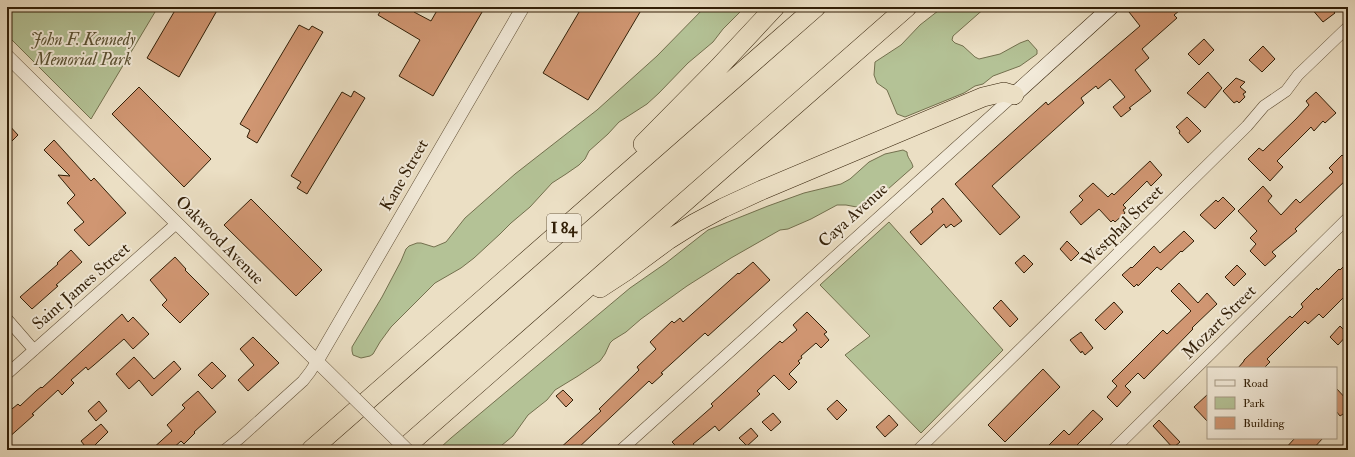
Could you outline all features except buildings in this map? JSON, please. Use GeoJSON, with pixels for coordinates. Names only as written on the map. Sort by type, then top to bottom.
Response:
{"type":"FeatureCollection","features":[{"type":"Feature","properties":{"kind":"highway"},"geometry":{"type":"LineString","coordinates":[[610,188],[646,140],[713,74],[775,7]]}},
{"type":"Feature","properties":{"kind":"highway","name":"I 84"},"geometry":{"type":"LineString","coordinates":[[311,450],[816,7]]}},
{"type":"Feature","properties":{"kind":"highway"},"geometry":{"type":"LineString","coordinates":[[402,450],[907,7]]}},
{"type":"Feature","properties":{"kind":"highway"},"geometry":{"type":"LineString","coordinates":[[564,308],[614,280],[682,231],[739,200],[983,97],[1004,92],[1014,95]]}},
{"type":"Feature","properties":{"kind":"main road","name":"Caya Avenue"},"geometry":{"type":"LineString","coordinates":[[1014,95],[1111,7]]}},
{"type":"Feature","properties":{"kind":"street","name":"Kane Street"},"geometry":{"type":"LineString","coordinates":[[317,361],[523,7]]}},
{"type":"Feature","properties":{"kind":"street","name":"Westphal Street"},"geometry":{"type":"LineString","coordinates":[[918,450],[1247,126],[1264,106],[1286,91],[1298,75],[1348,27]]}},
{"type":"Feature","properties":{"kind":"street","name":"Oakwood Avenue"},"geometry":{"type":"LineString","coordinates":[[7,56],[343,386],[406,450]]}},
{"type":"Feature","properties":{"kind":"street","name":"Caya Avenue"},"geometry":{"type":"LineString","coordinates":[[621,450],[1014,95]]}},
{"type":"Feature","properties":{"kind":"street","name":"Mozart Street"},"geometry":{"type":"LineString","coordinates":[[1113,450],[1348,218]]}},
{"type":"Feature","properties":{"kind":"street","name":"Saint James Street"},"geometry":{"type":"LineString","coordinates":[[7,374],[177,223]]}},
{"type":"Feature","properties":{"kind":"street"},"geometry":{"type":"LineString","coordinates":[[7,319],[34,350]]}},
{"type":"Feature","properties":{"kind":"street"},"geometry":{"type":"LineString","coordinates":[[225,450],[303,381],[317,361]]}},
{"type":"Feature","properties":{"kind":"green space","name":"John F. Kennedy Memorial Park"},"geometry":{"type":"Polygon","coordinates":[[[7,7],[158,7],[91,119],[7,35],[7,7]]]}},
{"type":"Feature","properties":{"kind":"green space"},"geometry":{"type":"Polygon","coordinates":[[[705,7],[745,7],[723,29],[713,42],[688,63],[647,104],[619,122],[589,151],[585,159],[579,165],[552,183],[530,207],[474,258],[461,268],[435,283],[391,327],[373,354],[361,358],[353,355],[352,347],[382,297],[406,249],[409,246],[421,243],[434,247],[446,242],[465,218],[515,174],[597,110],[657,56],[705,7]]]}},
{"type":"Feature","properties":{"kind":"green space"},"geometry":{"type":"Polygon","coordinates":[[[943,7],[986,7],[953,36],[952,40],[963,46],[979,59],[1000,54],[1028,40],[1037,50],[1037,54],[1020,66],[993,76],[983,84],[975,86],[964,93],[905,117],[897,114],[887,90],[877,83],[874,75],[875,62],[901,45],[920,25],[943,7]]]}},
{"type":"Feature","properties":{"kind":"green space"},"geometry":{"type":"Polygon","coordinates":[[[903,150],[907,152],[913,167],[879,197],[862,208],[837,205],[811,219],[788,229],[780,230],[731,258],[687,286],[641,319],[626,332],[613,340],[600,361],[555,390],[547,400],[528,415],[513,436],[496,450],[441,450],[441,447],[451,438],[630,288],[666,263],[708,230],[804,193],[841,184],[850,179],[869,162],[885,154],[903,150]]]}},
{"type":"Feature","properties":{"kind":"green space"},"geometry":{"type":"Polygon","coordinates":[[[889,222],[1003,350],[921,433],[845,355],[870,336],[820,285],[889,222]]]}}]}
